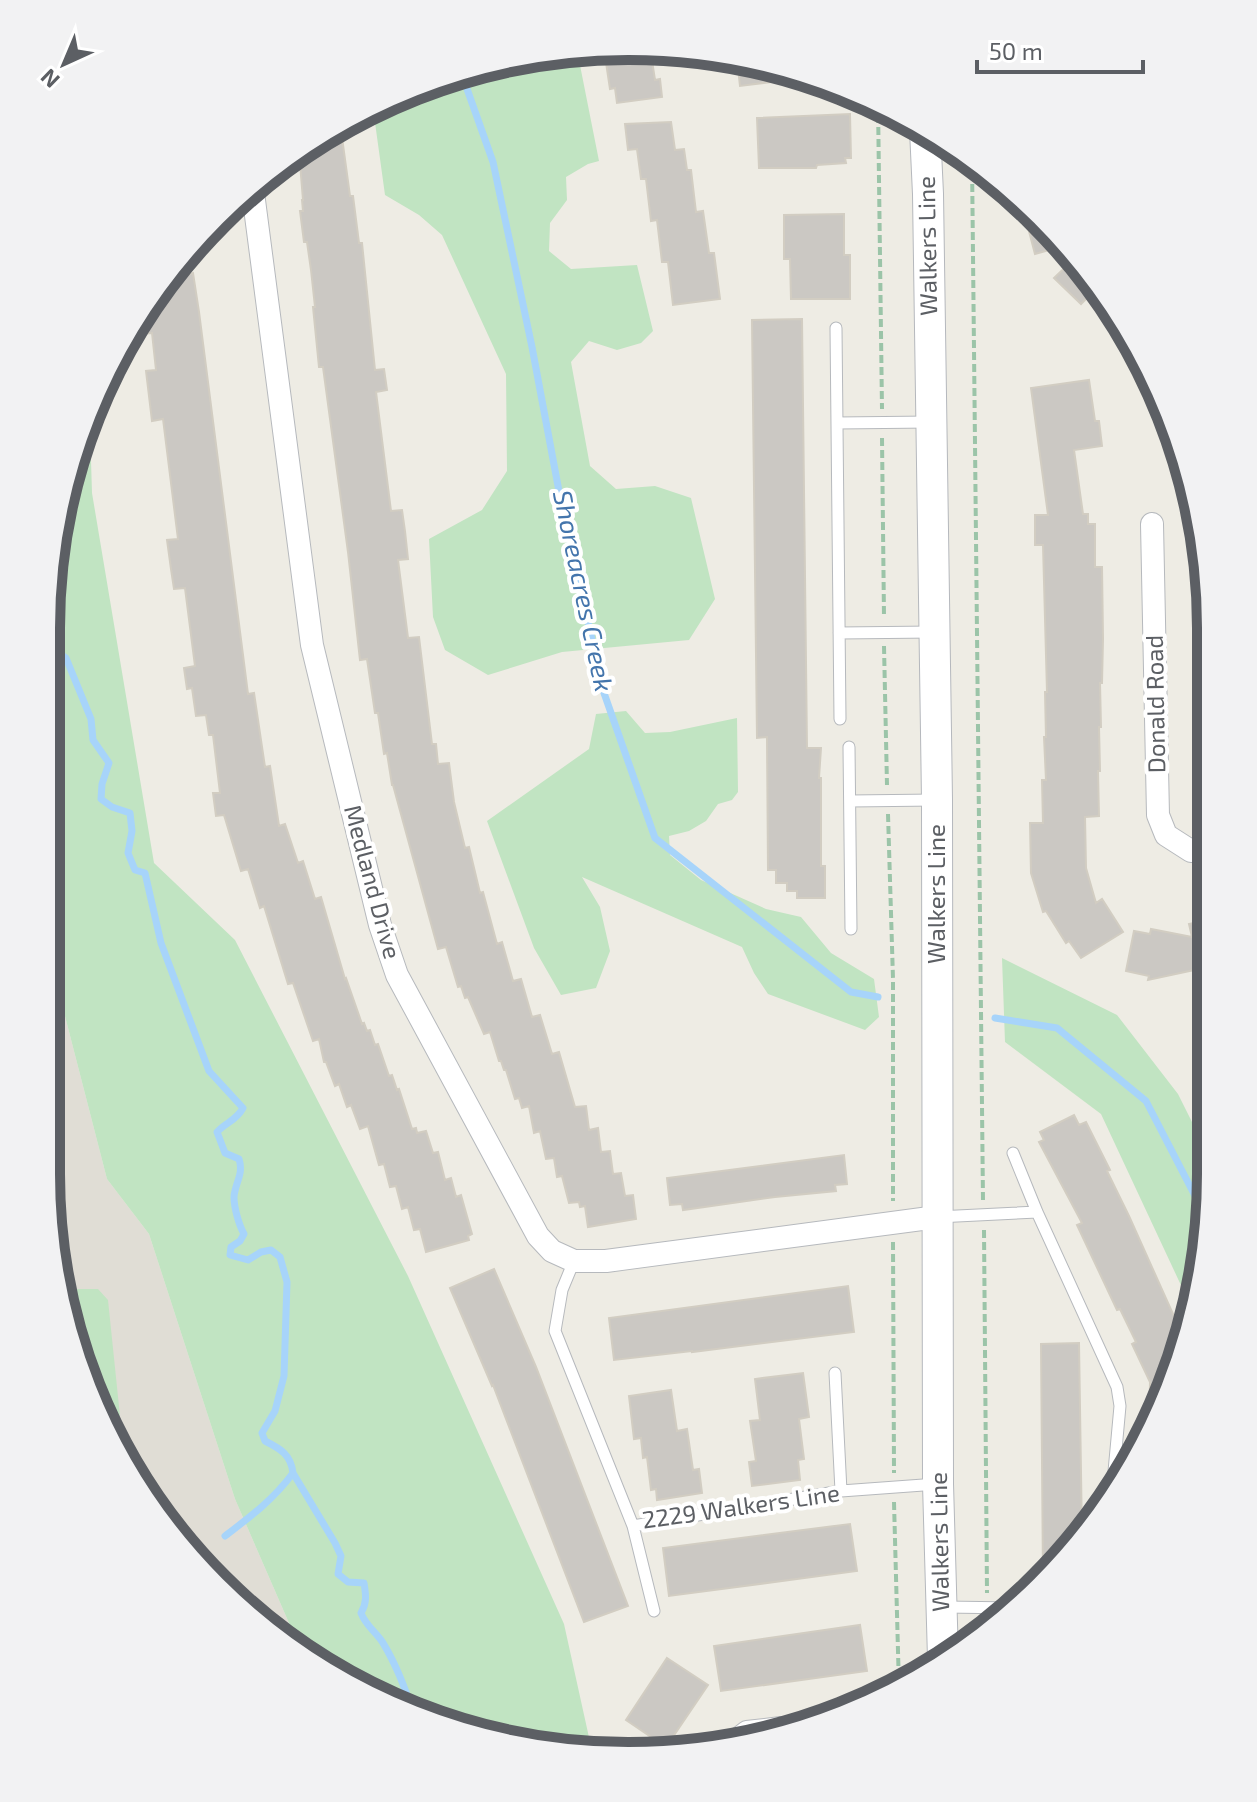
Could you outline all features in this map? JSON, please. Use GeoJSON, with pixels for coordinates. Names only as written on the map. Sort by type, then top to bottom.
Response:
{"type":"FeatureCollection","features":[{"type":"Feature","properties":{"kind":"main road","name":"Walkers Line"},"geometry":{"type":"LineString","coordinates":[[926,144],[937,800],[938,1484],[943,1647]]}},
{"type":"Feature","properties":{"kind":"street","name":"Medland Drive"},"geometry":{"type":"LineString","coordinates":[[254,201],[312,645],[380,925],[397,975],[538,1236],[552,1251],[574,1261]]}},
{"type":"Feature","properties":{"kind":"street","name":"Donald Road"},"geometry":{"type":"LineString","coordinates":[[1152,524],[1158,815],[1166,835],[1191,851],[1197,851]]}},
{"type":"Feature","properties":{"kind":"street"},"geometry":{"type":"LineString","coordinates":[[574,1261],[606,1261],[937,1217]]}},
{"type":"Feature","properties":{"kind":"lane"},"geometry":{"type":"LineString","coordinates":[[836,328],[840,719]]}},
{"type":"Feature","properties":{"kind":"lane"},"geometry":{"type":"LineString","coordinates":[[837,423],[931,422]]}},
{"type":"Feature","properties":{"kind":"lane"},"geometry":{"type":"LineString","coordinates":[[839,633],[934,632]]}},
{"type":"Feature","properties":{"kind":"lane"},"geometry":{"type":"LineString","coordinates":[[849,747],[851,929]]}},
{"type":"Feature","properties":{"kind":"lane"},"geometry":{"type":"LineString","coordinates":[[850,801],[937,800]]}},
{"type":"Feature","properties":{"kind":"lane"},"geometry":{"type":"LineString","coordinates":[[1013,1153],[1117,1387],[1120,1406],[1114,1468]]}},
{"type":"Feature","properties":{"kind":"lane"},"geometry":{"type":"LineString","coordinates":[[937,1217],[1037,1212]]}},
{"type":"Feature","properties":{"kind":"lane","name":"2229 Walkers Line"},"geometry":{"type":"LineString","coordinates":[[574,1261],[562,1290],[555,1331],[633,1526],[841,1491],[938,1484]]}},
{"type":"Feature","properties":{"kind":"lane"},"geometry":{"type":"LineString","coordinates":[[835,1373],[841,1491]]}},
{"type":"Feature","properties":{"kind":"lane"},"geometry":{"type":"LineString","coordinates":[[633,1526],[654,1611]]}},
{"type":"Feature","properties":{"kind":"lane"},"geometry":{"type":"LineString","coordinates":[[941,1607],[995,1608]]}},
{"type":"Feature","properties":{"kind":"path"},"geometry":{"type":"LineString","coordinates":[[878,118],[884,632],[893,979],[894,1488],[899,1673]]}},
{"type":"Feature","properties":{"kind":"path"},"geometry":{"type":"LineString","coordinates":[[972,175],[988,1608]]}},
{"type":"Feature","properties":{"kind":"shaded area"},"geometry":{"type":"Polygon","coordinates":[[[60,997],[107,1179],[149,1234],[235,1499],[293,1633],[227,1575],[177,1520],[136,1458],[103,1391],[90,1356],[71,1284],[61,1211],[60,997]]]}},
{"type":"Feature","properties":{"kind":"green space"},"geometry":{"type":"Polygon","coordinates":[[[579,62],[599,161],[566,177],[567,200],[550,223],[549,251],[571,269],[637,265],[653,331],[641,343],[617,350],[589,341],[571,362],[590,466],[616,489],[655,486],[691,498],[715,599],[689,640],[562,652],[488,675],[445,650],[433,617],[429,539],[482,510],[507,471],[506,374],[442,235],[419,215],[385,195],[375,120],[411,103],[481,79],[579,62]]]}},
{"type":"Feature","properties":{"kind":"green space"},"geometry":{"type":"Polygon","coordinates":[[[91,445],[92,493],[154,863],[235,940],[408,1276],[564,1624],[590,1741],[518,1731],[446,1712],[411,1699],[344,1666],[293,1633],[235,1499],[149,1234],[107,1179],[60,997],[61,591],[71,518],[91,445]]]}},
{"type":"Feature","properties":{"kind":"green space"},"geometry":{"type":"Polygon","coordinates":[[[626,711],[645,733],[670,732],[737,718],[738,792],[732,800],[718,804],[706,821],[689,831],[669,836],[670,855],[701,880],[766,909],[801,917],[831,953],[874,979],[879,1017],[865,1030],[768,994],[742,947],[582,877],[600,907],[610,951],[596,988],[561,995],[534,948],[487,821],[589,749],[596,714],[626,711]]]}},
{"type":"Feature","properties":{"kind":"green space"},"geometry":{"type":"Polygon","coordinates":[[[1002,958],[1117,1015],[1178,1094],[1197,1132],[1196,1211],[1184,1292],[1101,1114],[1005,1042],[1002,958]]]}},
{"type":"Feature","properties":{"kind":"green space"},"geometry":{"type":"Polygon","coordinates":[[[72,1289],[98,1289],[108,1300],[120,1416],[115,1417],[103,1391],[79,1321],[72,1289]]]}},
{"type":"Feature","properties":{"kind":"building"},"geometry":{"type":"Polygon","coordinates":[[[606,61],[652,61],[655,80],[660,79],[662,97],[617,103],[615,88],[610,89],[606,61]]]}},
{"type":"Feature","properties":{"kind":"building"},"geometry":{"type":"Polygon","coordinates":[[[738,71],[781,81],[740,86],[738,71]]]}},
{"type":"Feature","properties":{"kind":"building"},"geometry":{"type":"Polygon","coordinates":[[[850,114],[851,158],[845,158],[846,163],[817,165],[816,168],[759,168],[757,118],[850,114]]]}},
{"type":"Feature","properties":{"kind":"building"},"geometry":{"type":"Polygon","coordinates":[[[671,122],[675,150],[684,149],[687,170],[691,170],[696,212],[703,211],[709,253],[714,253],[720,299],[673,305],[668,262],[662,262],[657,220],[651,221],[646,179],[641,179],[637,149],[628,150],[625,124],[671,122]]]}},
{"type":"Feature","properties":{"kind":"building"},"geometry":{"type":"Polygon","coordinates":[[[342,137],[350,196],[353,196],[359,243],[362,243],[375,370],[384,369],[387,390],[376,392],[391,511],[402,510],[405,531],[408,559],[398,560],[408,638],[419,637],[432,744],[436,744],[438,764],[449,763],[465,848],[469,847],[497,944],[502,942],[513,981],[521,979],[532,1017],[540,1015],[552,1054],[559,1052],[575,1107],[586,1106],[589,1130],[598,1128],[601,1152],[610,1151],[613,1174],[621,1173],[625,1196],[633,1195],[636,1219],[588,1227],[585,1206],[580,1207],[579,1202],[569,1203],[562,1176],[557,1177],[554,1158],[546,1159],[540,1131],[534,1133],[529,1106],[522,1108],[519,1098],[515,1099],[490,1032],[484,1034],[468,997],[465,998],[461,986],[458,987],[446,947],[438,949],[392,785],[387,753],[384,754],[367,659],[360,660],[323,367],[319,367],[311,270],[300,211],[303,211],[300,165],[342,137]]]}},
{"type":"Feature","properties":{"kind":"building"},"geometry":{"type":"Polygon","coordinates":[[[844,214],[844,255],[850,255],[850,299],[791,299],[790,259],[784,259],[784,215],[844,214]]]}},
{"type":"Feature","properties":{"kind":"building"},"geometry":{"type":"Polygon","coordinates":[[[1027,224],[1052,249],[1035,254],[1027,224]]]}},
{"type":"Feature","properties":{"kind":"building"},"geometry":{"type":"Polygon","coordinates":[[[1066,266],[1089,296],[1081,304],[1054,278],[1066,266]]]}},
{"type":"Feature","properties":{"kind":"building"},"geometry":{"type":"Polygon","coordinates":[[[189,268],[190,274],[193,273],[199,312],[248,694],[254,693],[265,767],[270,766],[279,826],[285,824],[298,863],[303,861],[315,899],[321,897],[362,1024],[367,1031],[370,1030],[375,1045],[378,1044],[389,1076],[392,1075],[399,1089],[412,1129],[416,1128],[417,1133],[426,1131],[433,1153],[438,1152],[445,1180],[451,1178],[456,1197],[461,1195],[472,1234],[468,1236],[469,1240],[426,1252],[420,1229],[414,1230],[408,1207],[402,1209],[396,1186],[390,1187],[384,1164],[379,1165],[368,1126],[360,1129],[351,1105],[347,1107],[339,1084],[335,1086],[324,1062],[319,1039],[313,1041],[293,983],[288,984],[264,906],[260,908],[248,869],[241,871],[224,815],[216,816],[213,793],[220,793],[213,735],[209,735],[206,715],[196,716],[192,688],[187,689],[184,668],[195,666],[185,588],[174,589],[167,540],[178,539],[163,419],[152,421],[146,371],[156,370],[152,333],[143,334],[189,268]]]}},
{"type":"Feature","properties":{"kind":"building"},"geometry":{"type":"Polygon","coordinates":[[[802,319],[807,748],[821,748],[821,866],[825,866],[825,898],[797,898],[797,891],[787,891],[787,883],[776,883],[776,870],[768,870],[767,737],[757,738],[752,320],[802,319]]]}},
{"type":"Feature","properties":{"kind":"building"},"geometry":{"type":"Polygon","coordinates":[[[1089,380],[1102,446],[1074,450],[1083,514],[1088,514],[1088,524],[1095,524],[1095,567],[1102,567],[1103,639],[1099,816],[1085,817],[1086,868],[1096,903],[1102,899],[1123,932],[1081,958],[1069,941],[1066,943],[1046,911],[1043,912],[1031,873],[1030,823],[1043,823],[1047,692],[1043,545],[1035,545],[1035,515],[1048,515],[1031,388],[1089,380]]]}},
{"type":"Feature","properties":{"kind":"building"},"geometry":{"type":"Polygon","coordinates":[[[1197,922],[1197,969],[1148,980],[1149,976],[1126,971],[1134,931],[1150,934],[1151,929],[1192,937],[1189,924],[1197,922]]]}},
{"type":"Feature","properties":{"kind":"building"},"geometry":{"type":"Polygon","coordinates":[[[1074,1115],[1079,1125],[1086,1122],[1177,1323],[1150,1400],[1150,1382],[1132,1344],[1136,1342],[1120,1309],[1117,1310],[1077,1225],[1082,1223],[1039,1142],[1044,1140],[1040,1132],[1074,1115]]]}},
{"type":"Feature","properties":{"kind":"building"},"geometry":{"type":"Polygon","coordinates":[[[844,1155],[847,1184],[835,1185],[836,1191],[683,1210],[682,1204],[670,1205],[667,1178],[844,1155]]]}},
{"type":"Feature","properties":{"kind":"building"},"geometry":{"type":"Polygon","coordinates":[[[494,1269],[536,1367],[628,1606],[584,1622],[493,1385],[450,1288],[494,1269]]]}},
{"type":"Feature","properties":{"kind":"building"},"geometry":{"type":"Polygon","coordinates":[[[848,1286],[854,1332],[614,1360],[609,1318],[848,1286]]]}},
{"type":"Feature","properties":{"kind":"building"},"geometry":{"type":"Polygon","coordinates":[[[1079,1343],[1082,1517],[1043,1562],[1041,1344],[1079,1343]]]}},
{"type":"Feature","properties":{"kind":"building"},"geometry":{"type":"Polygon","coordinates":[[[803,1373],[809,1417],[799,1419],[804,1459],[798,1460],[800,1480],[752,1486],[749,1462],[756,1461],[750,1421],[760,1420],[755,1379],[803,1373]]]}},
{"type":"Feature","properties":{"kind":"building"},"geometry":{"type":"Polygon","coordinates":[[[671,1390],[677,1431],[687,1429],[693,1470],[699,1469],[702,1493],[657,1500],[656,1489],[651,1490],[641,1438],[634,1439],[629,1396],[671,1390]]]}},
{"type":"Feature","properties":{"kind":"building"},"geometry":{"type":"Polygon","coordinates":[[[850,1524],[857,1571],[669,1596],[663,1548],[850,1524]]]}},
{"type":"Feature","properties":{"kind":"building"},"geometry":{"type":"Polygon","coordinates":[[[860,1625],[867,1671],[721,1691],[714,1646],[860,1625]]]}},
{"type":"Feature","properties":{"kind":"building"},"geometry":{"type":"Polygon","coordinates":[[[667,1658],[708,1685],[670,1741],[657,1741],[626,1720],[667,1658]]]}},
{"type":"Feature","properties":{"kind":"waterway","name":"Shoreacres Creek"},"geometry":{"type":"LineString","coordinates":[[465,84],[493,162],[561,502],[604,693],[655,838],[851,992],[878,997]]}},
{"type":"Feature","properties":{"kind":"waterway","name":"Shoreacres Creek"},"geometry":{"type":"LineString","coordinates":[[60,654],[66,658],[91,719],[93,740],[109,763],[101,799],[112,807],[130,813],[132,831],[128,853],[135,870],[145,873],[161,943],[209,1071],[243,1108],[217,1132],[225,1153],[239,1159],[240,1164],[234,1201],[244,1234],[231,1247],[230,1255],[248,1260],[271,1250],[280,1257],[287,1282],[284,1376],[275,1411],[262,1433],[265,1441],[287,1457],[293,1473],[335,1543],[341,1556],[338,1574],[348,1582],[364,1583],[366,1599],[361,1613],[388,1652],[408,1697]]}},
{"type":"Feature","properties":{"kind":"waterway","name":"Shoreacres Creek"},"geometry":{"type":"LineString","coordinates":[[995,1018],[1057,1028],[1146,1101],[1196,1198]]}},
{"type":"Feature","properties":{"kind":"waterway","name":"Shoreacres Creek"},"geometry":{"type":"LineString","coordinates":[[225,1536],[270,1499],[293,1473]]}}]}
